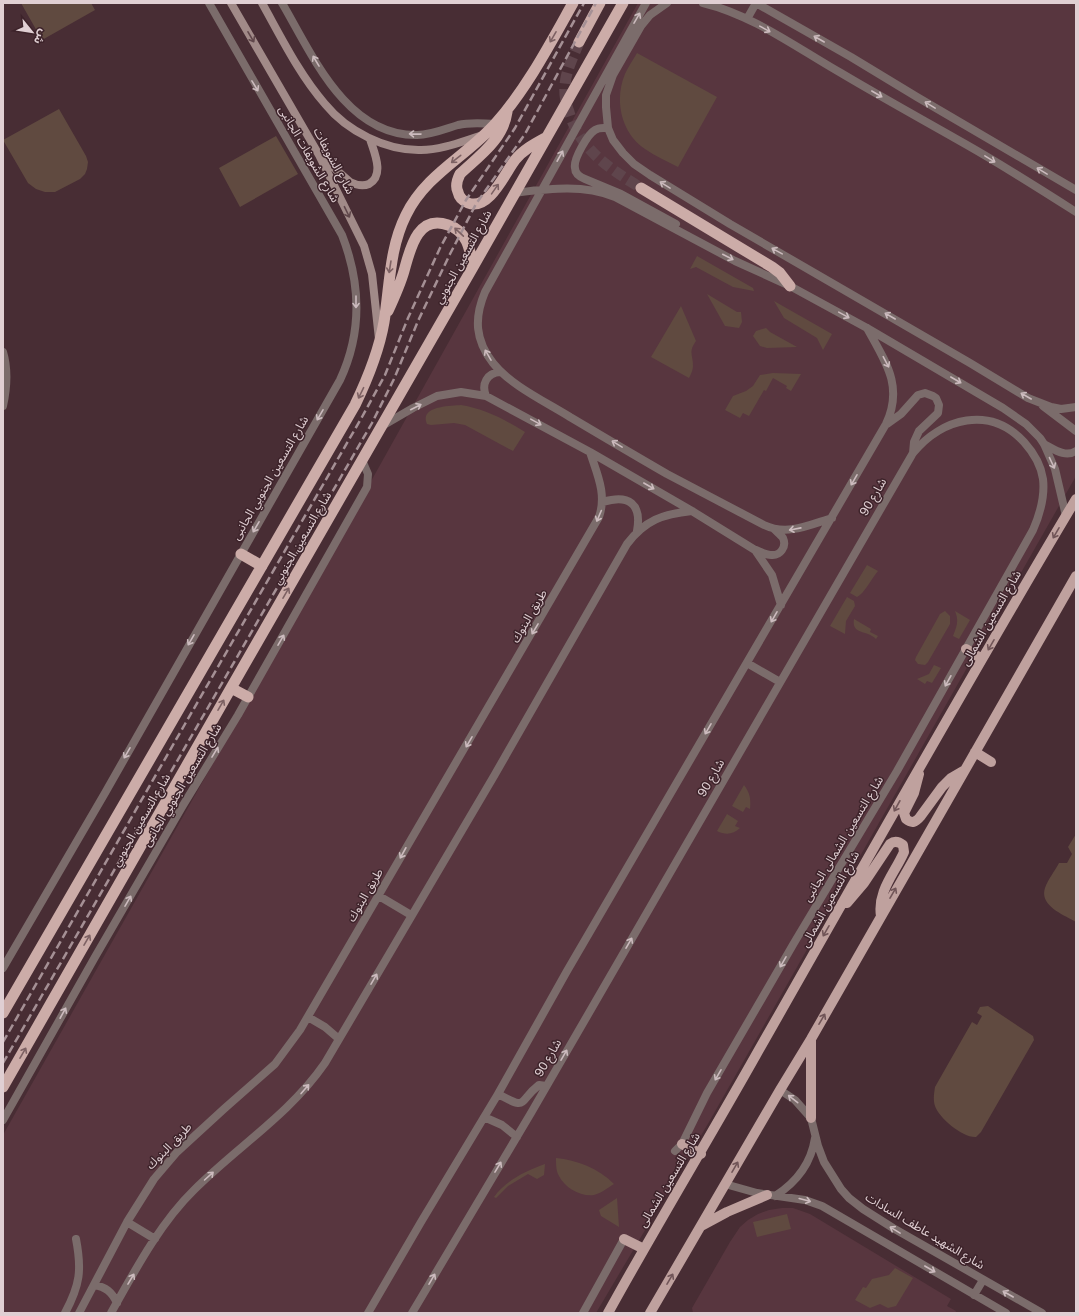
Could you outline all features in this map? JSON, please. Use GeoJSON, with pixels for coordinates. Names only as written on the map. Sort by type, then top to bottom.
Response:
{"type":"FeatureCollection","features":[{"type":"Feature","properties":{"kind":"highway","name":"شارع التسعين الجنوبي"},"geometry":{"type":"LineString","coordinates":[[3,1013],[356,404],[366,384],[379,343],[384,321],[390,268],[396,242],[405,216],[415,199],[427,184],[484,135],[507,109],[528,79],[572,3]]}},
{"type":"Feature","properties":{"kind":"highway"},"geometry":{"type":"LineString","coordinates":[[580,42],[600,3]]}},
{"type":"Feature","properties":{"kind":"highway","name":"شارع التسعين الجنوبي"},"geometry":{"type":"LineString","coordinates":[[3,1086],[8,1072],[382,426],[623,3]]}},
{"type":"Feature","properties":{"kind":"highway"},"geometry":{"type":"LineString","coordinates":[[507,109],[502,128],[496,139],[460,174],[456,188],[459,196],[464,201],[471,204],[478,204],[485,201],[522,152],[546,138]]}},
{"type":"Feature","properties":{"kind":"highway"},"geometry":{"type":"LineString","coordinates":[[641,188],[772,267],[780,273],[790,286]]}},
{"type":"Feature","properties":{"kind":"highway"},"geometry":{"type":"LineString","coordinates":[[384,321],[398,288],[416,235],[426,226],[436,223],[455,227],[463,234],[467,242],[473,267]]}},
{"type":"Feature","properties":{"kind":"highway"},"geometry":{"type":"LineString","coordinates":[[241,554],[262,566]]}},
{"type":"Feature","properties":{"kind":"highway"},"geometry":{"type":"LineString","coordinates":[[231,688],[248,697]]}},
{"type":"Feature","properties":{"kind":"main road","name":"شارع الشويفات"},"geometry":{"type":"LineString","coordinates":[[231,3],[319,155],[364,246],[372,274],[379,343]]}},
{"type":"Feature","properties":{"kind":"main road","name":"شارع الشويفات"},"geometry":{"type":"LineString","coordinates":[[262,3],[304,76],[326,106],[339,118],[370,139],[404,149],[421,150],[437,149],[484,135]]}},
{"type":"Feature","properties":{"kind":"main road"},"geometry":{"type":"LineString","coordinates":[[319,155],[350,182],[355,185],[367,185],[376,177],[378,171],[370,139]]}},
{"type":"Feature","properties":{"kind":"main road","name":"شارع التسعين الشمالى"},"geometry":{"type":"LineString","coordinates":[[608,1313],[644,1249],[701,1154],[919,768],[1076,499]]}},
{"type":"Feature","properties":{"kind":"main road"},"geometry":{"type":"LineString","coordinates":[[650,1313],[811,1039],[1076,576]]}},
{"type":"Feature","properties":{"kind":"main road"},"geometry":{"type":"LineString","coordinates":[[966,649],[982,659]]}},
{"type":"Feature","properties":{"kind":"main road"},"geometry":{"type":"LineString","coordinates":[[975,752],[991,762]]}},
{"type":"Feature","properties":{"kind":"main road"},"geometry":{"type":"LineString","coordinates":[[919,768],[916,787],[904,813],[906,820],[912,822],[915,822],[920,817],[946,782],[964,770]]}},
{"type":"Feature","properties":{"kind":"main road"},"geometry":{"type":"LineString","coordinates":[[838,912],[857,892],[890,844],[898,842],[903,845],[904,852],[882,894],[880,904],[881,916]]}},
{"type":"Feature","properties":{"kind":"main road"},"geometry":{"type":"LineString","coordinates":[[811,1039],[811,1118]]}},
{"type":"Feature","properties":{"kind":"main road"},"geometry":{"type":"LineString","coordinates":[[679,1147],[701,1154]]}},
{"type":"Feature","properties":{"kind":"main road"},"geometry":{"type":"LineString","coordinates":[[701,1226],[727,1212],[771,1195]]}},
{"type":"Feature","properties":{"kind":"main road"},"geometry":{"type":"LineString","coordinates":[[624,1239],[644,1249]]}},
{"type":"Feature","properties":{"kind":"street","name":"شارع الشويفات الجانبى"},"geometry":{"type":"LineString","coordinates":[[209,3],[342,235],[351,260],[356,287],[356,327]]}},
{"type":"Feature","properties":{"kind":"street"},"geometry":{"type":"LineString","coordinates":[[282,3],[332,86],[353,110],[367,120],[383,128],[400,133],[417,135],[468,124],[495,124]]}},
{"type":"Feature","properties":{"kind":"street"},"geometry":{"type":"LineString","coordinates":[[646,3],[609,84],[606,107],[608,128],[613,140],[634,164],[730,224],[1040,404],[1076,431]]}},
{"type":"Feature","properties":{"kind":"street"},"geometry":{"type":"LineString","coordinates":[[669,3],[646,20],[626,45],[541,190],[485,292],[477,318],[482,345],[500,372],[530,393],[668,474],[764,525],[774,529],[793,530],[832,518]]}},
{"type":"Feature","properties":{"kind":"street"},"geometry":{"type":"LineString","coordinates":[[704,3],[747,19],[967,145],[1076,212]]}},
{"type":"Feature","properties":{"kind":"street"},"geometry":{"type":"LineString","coordinates":[[747,19],[756,3],[851,57],[1076,190]]}},
{"type":"Feature","properties":{"kind":"street"},"geometry":{"type":"LineString","coordinates":[[608,128],[599,128],[594,130],[589,135],[575,162],[574,167],[576,173],[585,179],[611,189],[632,200],[677,225],[693,238]]}},
{"type":"Feature","properties":{"kind":"street"},"geometry":{"type":"LineString","coordinates":[[514,193],[579,188],[606,194],[735,261],[790,286],[867,328],[1003,408],[1026,424],[1044,444],[1055,469],[1066,516]]}},
{"type":"Feature","properties":{"kind":"street","name":"شارع التسعين الجنوبي الجانبى"},"geometry":{"type":"LineString","coordinates":[[3,968],[115,775],[340,380],[350,354],[356,327]]}},
{"type":"Feature","properties":{"kind":"street","name":"شارع 90"},"geometry":{"type":"LineString","coordinates":[[368,1313],[420,1222],[498,1094],[567,971],[886,424],[893,408],[893,382],[888,365],[867,328]]}},
{"type":"Feature","properties":{"kind":"street"},"geometry":{"type":"LineString","coordinates":[[3,352],[6,371],[3,406]]}},
{"type":"Feature","properties":{"kind":"street"},"geometry":{"type":"LineString","coordinates":[[486,396],[484,388],[486,380],[492,374],[500,372]]}},
{"type":"Feature","properties":{"kind":"street"},"geometry":{"type":"LineString","coordinates":[[382,426],[437,396],[462,392],[486,396],[590,452],[756,550],[772,556],[781,552],[784,543],[783,538],[774,529]]}},
{"type":"Feature","properties":{"kind":"street"},"geometry":{"type":"LineString","coordinates":[[886,424],[901,414],[918,395],[925,393],[936,398],[938,412],[919,431],[914,442],[913,453]]}},
{"type":"Feature","properties":{"kind":"street"},"geometry":{"type":"LineString","coordinates":[[1040,404],[1061,409],[1076,407]]}},
{"type":"Feature","properties":{"kind":"street","name":"شارع 90"},"geometry":{"type":"LineString","coordinates":[[412,1313],[517,1137],[913,453],[928,437],[937,431],[962,421],[970,420],[988,422],[1001,426],[1012,432],[1030,449],[1038,463],[1043,479],[1042,505],[1037,522],[1029,537]]}},
{"type":"Feature","properties":{"kind":"street"},"geometry":{"type":"LineString","coordinates":[[1044,444],[1065,454],[1072,454],[1076,452]]}},
{"type":"Feature","properties":{"kind":"street","name":"طريق البنوك"},"geometry":{"type":"LineString","coordinates":[[80,1312],[127,1222],[154,1179],[171,1158],[275,1064],[290,1045],[308,1017],[599,517],[603,502],[601,488],[590,452]]}},
{"type":"Feature","properties":{"kind":"street","name":"شارع التسعين الجنوبي الجانبى"},"geometry":{"type":"LineString","coordinates":[[3,1120],[95,957],[248,697],[367,487],[368,474],[362,460]]}},
{"type":"Feature","properties":{"kind":"street"},"geometry":{"type":"LineString","coordinates":[[603,502],[622,498],[632,503],[638,516],[637,531]]}},
{"type":"Feature","properties":{"kind":"street"},"geometry":{"type":"LineString","coordinates":[[111,1313],[155,1239],[173,1213],[194,1189],[259,1134],[304,1090],[325,1063],[494,776],[619,556],[637,531],[647,523],[664,515],[692,511]]}},
{"type":"Feature","properties":{"kind":"street","name":"شارع التسعين الشمالى الجانبى"},"geometry":{"type":"LineString","coordinates":[[679,1147],[714,1081],[794,943],[897,771],[1029,537]]}},
{"type":"Feature","properties":{"kind":"street"},"geometry":{"type":"LineString","coordinates":[[756,550],[772,575],[781,605]]}},
{"type":"Feature","properties":{"kind":"street"},"geometry":{"type":"LineString","coordinates":[[747,663],[780,682]]}},
{"type":"Feature","properties":{"kind":"street"},"geometry":{"type":"LineString","coordinates":[[379,896],[411,915]]}},
{"type":"Feature","properties":{"kind":"street"},"geometry":{"type":"LineString","coordinates":[[308,1017],[339,1039]]}},
{"type":"Feature","properties":{"kind":"street"},"geometry":{"type":"LineString","coordinates":[[498,1094],[514,1103],[519,1104],[524,1102],[537,1086],[542,1084],[546,1086]]}},
{"type":"Feature","properties":{"kind":"street","name":"شارع الشهيد عاطف السادات"},"geometry":{"type":"LineString","coordinates":[[780,1090],[795,1100],[811,1118],[821,1154],[829,1171],[850,1198],[863,1209],[893,1228],[1042,1313]]}},
{"type":"Feature","properties":{"kind":"street"},"geometry":{"type":"LineString","coordinates":[[484,1117],[502,1125],[517,1137]]}},
{"type":"Feature","properties":{"kind":"street"},"geometry":{"type":"LineString","coordinates":[[771,1195],[786,1189],[804,1170],[812,1153],[815,1134]]}},
{"type":"Feature","properties":{"kind":"street"},"geometry":{"type":"LineString","coordinates":[[726,1184],[771,1195],[805,1200],[835,1212],[885,1243],[1006,1313]]}},
{"type":"Feature","properties":{"kind":"street"},"geometry":{"type":"LineString","coordinates":[[127,1222],[155,1239]]}},
{"type":"Feature","properties":{"kind":"street"},"geometry":{"type":"LineString","coordinates":[[76,1239],[80,1274],[75,1293],[66,1310],[80,1312]]}},
{"type":"Feature","properties":{"kind":"street"},"geometry":{"type":"LineString","coordinates":[[582,1313],[624,1239]]}},
{"type":"Feature","properties":{"kind":"street"},"geometry":{"type":"LineString","coordinates":[[974,1295],[983,1280]]}},
{"type":"Feature","properties":{"kind":"street"},"geometry":{"type":"LineString","coordinates":[[94,1285],[103,1287],[111,1292],[117,1302]]}},
{"type":"Feature","properties":{"kind":"shaded area"},"geometry":{"type":"Polygon","coordinates":[[[21,3],[91,3],[95,10],[42,40],[21,3]]]}},
{"type":"Feature","properties":{"kind":"shaded area"},"geometry":{"type":"Polygon","coordinates":[[[638,3],[1076,3],[1076,476],[709,1122],[596,1313],[3,1313],[3,1135],[255,689],[638,3]]]}},
{"type":"Feature","properties":{"kind":"shaded area"},"geometry":{"type":"Polygon","coordinates":[[[637,53],[717,97],[678,167],[645,149],[630,134],[625,125],[620,105],[620,94],[626,71],[637,53]]]}},
{"type":"Feature","properties":{"kind":"shaded area"},"geometry":{"type":"Polygon","coordinates":[[[59,109],[86,156],[88,162],[87,169],[85,174],[80,179],[55,192],[45,192],[36,189],[28,183],[3,140],[59,109]]]}},
{"type":"Feature","properties":{"kind":"shaded area"},"geometry":{"type":"Polygon","coordinates":[[[276,136],[298,174],[240,207],[219,168],[276,136]]]}},
{"type":"Feature","properties":{"kind":"shaded area"},"geometry":{"type":"Polygon","coordinates":[[[697,256],[753,288],[754,291],[733,287],[696,267],[690,269],[697,256]]]}},
{"type":"Feature","properties":{"kind":"shaded area"},"geometry":{"type":"Polygon","coordinates":[[[707,294],[737,312],[741,312],[742,322],[739,328],[725,326],[707,294]]]}},
{"type":"Feature","properties":{"kind":"shaded area"},"geometry":{"type":"Polygon","coordinates":[[[774,301],[832,334],[823,350],[817,338],[784,318],[774,301]]]}},
{"type":"Feature","properties":{"kind":"shaded area"},"geometry":{"type":"Polygon","coordinates":[[[681,306],[696,341],[692,348],[693,368],[689,378],[651,357],[681,306]]]}},
{"type":"Feature","properties":{"kind":"shaded area"},"geometry":{"type":"Polygon","coordinates":[[[766,328],[770,332],[797,347],[767,348],[760,346],[753,336],[756,331],[766,328]]]}},
{"type":"Feature","properties":{"kind":"shaded area"},"geometry":{"type":"Polygon","coordinates":[[[773,373],[801,374],[791,391],[786,388],[787,386],[773,378],[766,391],[764,390],[749,416],[743,413],[740,418],[725,410],[733,396],[746,391],[753,386],[760,375],[773,373]]]}},
{"type":"Feature","properties":{"kind":"shaded area"},"geometry":{"type":"Polygon","coordinates":[[[461,405],[494,415],[525,432],[513,451],[465,425],[454,423],[427,424],[427,414],[431,410],[461,405]]]}},
{"type":"Feature","properties":{"kind":"shaded area"},"geometry":{"type":"Polygon","coordinates":[[[867,565],[878,571],[857,597],[850,593],[867,565]]]}},
{"type":"Feature","properties":{"kind":"shaded area"},"geometry":{"type":"Polygon","coordinates":[[[847,597],[854,601],[855,606],[846,621],[845,634],[830,626],[847,597]]]}},
{"type":"Feature","properties":{"kind":"shaded area"},"geometry":{"type":"Polygon","coordinates":[[[945,611],[950,616],[950,624],[928,662],[925,665],[918,664],[915,660],[916,657],[940,614],[945,611]]]}},
{"type":"Feature","properties":{"kind":"shaded area"},"geometry":{"type":"Polygon","coordinates":[[[955,611],[970,620],[959,639],[953,636],[957,624],[955,611]]]}},
{"type":"Feature","properties":{"kind":"shaded area"},"geometry":{"type":"Polygon","coordinates":[[[854,619],[871,629],[870,632],[878,636],[876,639],[857,630],[854,626],[854,619]]]}},
{"type":"Feature","properties":{"kind":"shaded area"},"geometry":{"type":"Polygon","coordinates":[[[934,665],[941,668],[932,683],[927,681],[925,684],[917,679],[929,674],[934,665]]]}},
{"type":"Feature","properties":{"kind":"shaded area"},"geometry":{"type":"Polygon","coordinates":[[[744,785],[749,793],[750,809],[746,807],[743,812],[732,806],[744,785]]]}},
{"type":"Feature","properties":{"kind":"shaded area"},"geometry":{"type":"Polygon","coordinates":[[[727,814],[738,821],[735,826],[740,828],[729,834],[717,831],[727,814]]]}},
{"type":"Feature","properties":{"kind":"shaded area"},"geometry":{"type":"Polygon","coordinates":[[[1076,834],[1076,922],[1059,913],[1049,905],[1044,894],[1046,885],[1059,863],[1067,863],[1072,854],[1068,847],[1076,834]]]}},
{"type":"Feature","properties":{"kind":"shaded area"},"geometry":{"type":"Polygon","coordinates":[[[988,1006],[1033,1036],[1034,1040],[981,1132],[976,1137],[958,1131],[941,1116],[935,1106],[934,1092],[935,1087],[972,1022],[977,1025],[982,1016],[977,1013],[980,1007],[988,1006]]]}},
{"type":"Feature","properties":{"kind":"shaded area"},"geometry":{"type":"Polygon","coordinates":[[[556,1158],[579,1163],[594,1169],[614,1184],[602,1192],[594,1195],[584,1195],[574,1191],[565,1184],[559,1176],[557,1172],[556,1158]]]}},
{"type":"Feature","properties":{"kind":"shaded area"},"geometry":{"type":"Polygon","coordinates":[[[545,1164],[544,1175],[537,1179],[528,1174],[508,1186],[496,1198],[494,1197],[510,1181],[545,1164]]]}},
{"type":"Feature","properties":{"kind":"shaded area"},"geometry":{"type":"Polygon","coordinates":[[[617,1198],[619,1227],[601,1216],[599,1210],[617,1198]]]}},
{"type":"Feature","properties":{"kind":"shaded area"},"geometry":{"type":"Polygon","coordinates":[[[793,1208],[810,1214],[951,1299],[947,1306],[956,1311],[955,1313],[693,1313],[692,1308],[740,1227],[758,1214],[769,1210],[793,1208]]]}},
{"type":"Feature","properties":{"kind":"shaded area"},"geometry":{"type":"Polygon","coordinates":[[[787,1214],[791,1229],[757,1237],[753,1222],[787,1214]]]}},
{"type":"Feature","properties":{"kind":"shaded area"},"geometry":{"type":"Polygon","coordinates":[[[895,1268],[913,1278],[896,1306],[888,1308],[880,1304],[870,1308],[855,1300],[863,1287],[866,1288],[872,1279],[889,1275],[895,1268]]]}},
{"type":"Feature","properties":{"kind":"tunnel"},"geometry":{"type":"LineString","coordinates":[[579,42],[569,68],[565,88],[567,106],[574,126],[581,138],[598,157],[618,173],[641,188]]}},
{"type":"Feature","properties":{"kind":"railway"},"geometry":{"type":"LineString","coordinates":[[3,1042],[362,417],[385,375],[408,318],[440,248],[466,200],[515,128],[584,3]]}},
{"type":"Feature","properties":{"kind":"railway"},"geometry":{"type":"LineString","coordinates":[[3,1063],[372,423],[394,379],[418,321],[476,204],[525,134],[596,3]]}}]}
